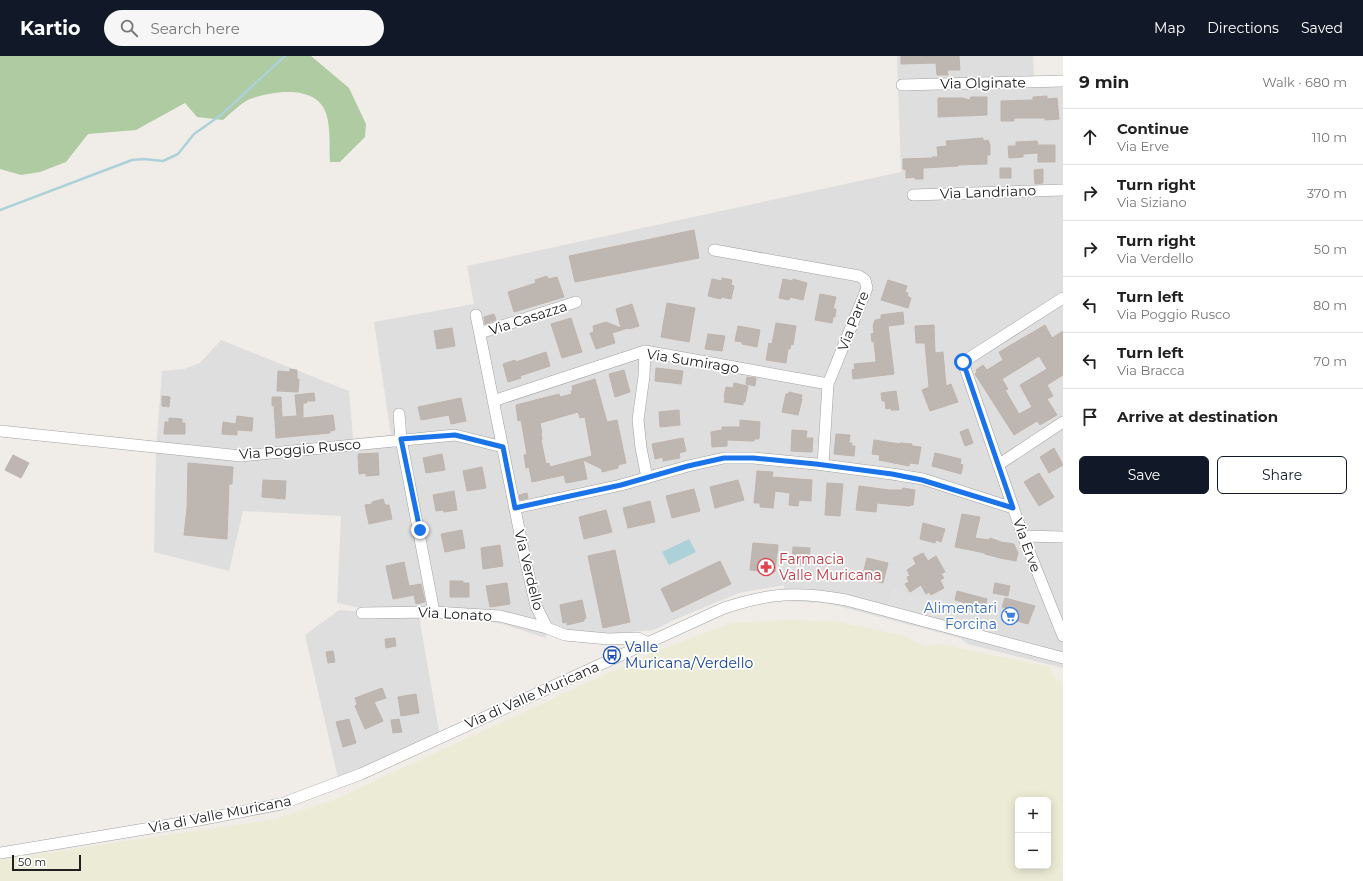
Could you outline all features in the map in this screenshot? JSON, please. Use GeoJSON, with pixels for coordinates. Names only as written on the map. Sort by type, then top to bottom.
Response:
{"type":"FeatureCollection","features":[{"type":"Feature","properties":{"kind":"street","name":"Via Olginate"},"geometry":{"type":"LineString","coordinates":[[902,85],[1063,82]]}},
{"type":"Feature","properties":{"kind":"street","name":"Via Landriano"},"geometry":{"type":"LineString","coordinates":[[913,195],[1063,190]]}},
{"type":"Feature","properties":{"kind":"street","name":"Via Parre"},"geometry":{"type":"LineString","coordinates":[[714,250],[859,276],[865,280],[868,288],[828,384],[823,465]]}},
{"type":"Feature","properties":{"kind":"street","name":"Via Erve"},"geometry":{"type":"LineString","coordinates":[[1063,298],[963,362],[1023,536],[1063,636]]}},
{"type":"Feature","properties":{"kind":"street","name":"Via Casazza"},"geometry":{"type":"LineString","coordinates":[[480,333],[576,302]]}},
{"type":"Feature","properties":{"kind":"street","name":"Via Verdello"},"geometry":{"type":"LineString","coordinates":[[476,315],[525,559],[536,606],[547,628],[565,635],[608,639],[638,638],[648,643]]}},
{"type":"Feature","properties":{"kind":"street","name":"Via Sumirago"},"geometry":{"type":"LineString","coordinates":[[493,400],[645,351],[828,384]]}},
{"type":"Feature","properties":{"kind":"street"},"geometry":{"type":"LineString","coordinates":[[645,351],[638,420],[647,478]]}},
{"type":"Feature","properties":{"kind":"street"},"geometry":{"type":"LineString","coordinates":[[399,414],[401,439],[434,612]]}},
{"type":"Feature","properties":{"kind":"street"},"geometry":{"type":"LineString","coordinates":[[998,465],[1063,422]]}},
{"type":"Feature","properties":{"kind":"street","name":"Via Poggio Rusco"},"geometry":{"type":"LineString","coordinates":[[0,431],[241,456],[401,439],[455,435],[503,447]]}},
{"type":"Feature","properties":{"kind":"street"},"geometry":{"type":"LineString","coordinates":[[515,508],[621,485],[688,466],[724,458],[753,458],[892,474],[922,480],[1013,508]]}},
{"type":"Feature","properties":{"kind":"street"},"geometry":{"type":"LineString","coordinates":[[1023,536],[1063,537]]}},
{"type":"Feature","properties":{"kind":"street","name":"Via di Valle Muricana"},"geometry":{"type":"LineString","coordinates":[[0,853],[199,820],[281,804],[360,774],[724,608],[763,597],[799,594],[821,595],[846,600],[1063,658]]}},
{"type":"Feature","properties":{"kind":"street","name":"Via Lonato"},"geometry":{"type":"LineString","coordinates":[[362,613],[434,612],[500,616],[547,628]]}},
{"type":"Feature","properties":{"kind":"shaded area"},"geometry":{"type":"Polygon","coordinates":[[[897,56],[1033,56],[1034,78],[1063,76],[1063,668],[968,644],[960,638],[826,603],[782,601],[784,585],[739,593],[654,630],[605,634],[560,631],[548,623],[546,638],[506,625],[468,617],[366,609],[337,603],[341,516],[243,511],[229,571],[154,552],[156,450],[162,371],[184,369],[200,363],[221,340],[349,391],[353,439],[391,435],[374,322],[474,304],[467,266],[901,172],[897,56]]]}},
{"type":"Feature","properties":{"kind":"shaded area"},"geometry":{"type":"Polygon","coordinates":[[[892,588],[940,601],[936,619],[887,605],[892,588]]]}},
{"type":"Feature","properties":{"kind":"shaded area"},"geometry":{"type":"Polygon","coordinates":[[[339,610],[419,616],[440,737],[339,782],[305,635],[339,610]]]}},
{"type":"Feature","properties":{"kind":"green space"},"geometry":{"type":"Polygon","coordinates":[[[0,56],[311,56],[349,88],[366,124],[365,137],[340,162],[330,162],[329,125],[326,113],[321,104],[313,97],[303,94],[281,92],[250,99],[240,105],[223,120],[197,117],[185,103],[136,130],[88,134],[66,162],[40,172],[21,175],[0,169],[0,56]]]}},
{"type":"Feature","properties":{"kind":"green space"},"geometry":{"type":"Polygon","coordinates":[[[785,620],[833,621],[906,636],[917,643],[926,646],[940,644],[1049,667],[1056,679],[1063,682],[1063,881],[0,881],[0,860],[275,819],[333,800],[658,650],[732,623],[785,620]]]}},
{"type":"Feature","properties":{"kind":"water"},"geometry":{"type":"Polygon","coordinates":[[[689,539],[696,552],[669,565],[662,552],[689,539]]]}},
{"type":"Feature","properties":{"kind":"building"},"geometry":{"type":"Polygon","coordinates":[[[901,56],[959,56],[960,70],[947,70],[948,75],[937,75],[936,63],[901,64],[901,56]]]}},
{"type":"Feature","properties":{"kind":"building"},"geometry":{"type":"Polygon","coordinates":[[[1047,96],[1047,99],[1057,98],[1059,119],[1045,120],[1045,118],[1014,118],[1014,121],[1001,121],[1001,101],[1033,100],[1033,97],[1047,96]]]}},
{"type":"Feature","properties":{"kind":"building"},"geometry":{"type":"Polygon","coordinates":[[[971,97],[987,97],[987,115],[938,117],[938,98],[962,98],[970,100],[971,97]]]}},
{"type":"Feature","properties":{"kind":"building"},"geometry":{"type":"Polygon","coordinates":[[[983,138],[983,141],[988,140],[990,145],[990,155],[987,155],[987,164],[923,168],[923,179],[915,179],[915,177],[906,178],[906,170],[903,169],[903,159],[938,157],[937,147],[947,146],[946,141],[983,138]]]}},
{"type":"Feature","properties":{"kind":"building"},"geometry":{"type":"Polygon","coordinates":[[[1037,141],[1038,145],[1055,145],[1055,162],[1038,162],[1038,153],[1023,154],[1023,157],[1009,158],[1008,146],[1016,146],[1016,142],[1037,141]]]}},
{"type":"Feature","properties":{"kind":"building"},"geometry":{"type":"Polygon","coordinates":[[[1000,168],[1011,168],[1011,178],[1000,178],[1000,168]]]}},
{"type":"Feature","properties":{"kind":"building"},"geometry":{"type":"Polygon","coordinates":[[[1043,169],[1043,183],[1035,184],[1034,170],[1043,169]]]}},
{"type":"Feature","properties":{"kind":"building"},"geometry":{"type":"Polygon","coordinates":[[[694,230],[699,258],[575,282],[569,256],[694,230]]]}},
{"type":"Feature","properties":{"kind":"building"},"geometry":{"type":"Polygon","coordinates":[[[547,276],[548,279],[557,277],[564,297],[514,312],[508,292],[536,283],[535,280],[547,276]]]}},
{"type":"Feature","properties":{"kind":"building"},"geometry":{"type":"Polygon","coordinates":[[[722,278],[732,280],[731,285],[734,286],[731,299],[721,297],[721,299],[708,296],[712,279],[722,281],[722,278]]]}},
{"type":"Feature","properties":{"kind":"building"},"geometry":{"type":"Polygon","coordinates":[[[783,279],[793,281],[793,279],[807,283],[803,300],[790,297],[789,300],[779,298],[783,279]]]}},
{"type":"Feature","properties":{"kind":"building"},"geometry":{"type":"Polygon","coordinates":[[[888,280],[907,286],[905,292],[908,293],[907,296],[911,298],[908,308],[881,300],[888,280]]]}},
{"type":"Feature","properties":{"kind":"building"},"geometry":{"type":"Polygon","coordinates":[[[820,294],[836,297],[833,309],[836,309],[835,317],[833,317],[832,323],[815,320],[820,294]]]}},
{"type":"Feature","properties":{"kind":"building"},"geometry":{"type":"Polygon","coordinates":[[[667,303],[695,308],[689,342],[661,337],[667,303]]]}},
{"type":"Feature","properties":{"kind":"building"},"geometry":{"type":"Polygon","coordinates":[[[632,304],[639,326],[612,333],[615,343],[596,349],[590,333],[594,332],[593,326],[606,322],[621,328],[616,309],[632,304]]]}},
{"type":"Feature","properties":{"kind":"building"},"geometry":{"type":"Polygon","coordinates":[[[903,312],[904,324],[888,326],[894,374],[853,379],[852,370],[855,369],[854,364],[876,362],[874,341],[872,342],[871,334],[874,333],[873,326],[875,320],[881,319],[881,315],[903,312]]]}},
{"type":"Feature","properties":{"kind":"building"},"geometry":{"type":"Polygon","coordinates":[[[494,314],[496,320],[485,324],[484,317],[494,314]]]}},
{"type":"Feature","properties":{"kind":"building"},"geometry":{"type":"Polygon","coordinates":[[[571,318],[582,352],[562,358],[551,324],[571,318]]]}},
{"type":"Feature","properties":{"kind":"building"},"geometry":{"type":"Polygon","coordinates":[[[776,323],[796,326],[793,345],[791,344],[790,349],[788,349],[786,363],[766,360],[769,343],[772,344],[776,323]]]}},
{"type":"Feature","properties":{"kind":"building"},"geometry":{"type":"Polygon","coordinates":[[[934,325],[935,353],[943,352],[946,386],[951,384],[958,402],[930,411],[922,390],[929,387],[925,343],[916,343],[915,326],[934,325]]]}},
{"type":"Feature","properties":{"kind":"building"},"geometry":{"type":"Polygon","coordinates":[[[1045,325],[1052,338],[1063,331],[1063,375],[1047,385],[1053,396],[1047,399],[1057,415],[1040,425],[1037,421],[1014,435],[975,374],[977,372],[976,370],[983,365],[987,370],[1003,360],[999,352],[1045,325]],[[1039,356],[1002,379],[1008,389],[1005,390],[1019,414],[1032,407],[1020,385],[1047,369],[1039,356]]]}},
{"type":"Feature","properties":{"kind":"building"},"geometry":{"type":"Polygon","coordinates":[[[738,326],[760,330],[757,347],[735,341],[738,326]]]}},
{"type":"Feature","properties":{"kind":"building"},"geometry":{"type":"Polygon","coordinates":[[[452,328],[455,346],[437,349],[434,331],[452,328]]]}},
{"type":"Feature","properties":{"kind":"building"},"geometry":{"type":"Polygon","coordinates":[[[708,334],[725,336],[722,351],[705,349],[708,334]]]}},
{"type":"Feature","properties":{"kind":"building"},"geometry":{"type":"Polygon","coordinates":[[[546,352],[550,366],[520,376],[521,378],[508,382],[503,364],[515,360],[516,362],[546,352]]]}},
{"type":"Feature","properties":{"kind":"building"},"geometry":{"type":"Polygon","coordinates":[[[656,368],[683,371],[681,384],[655,381],[656,368]]]}},
{"type":"Feature","properties":{"kind":"building"},"geometry":{"type":"Polygon","coordinates":[[[290,369],[297,370],[297,379],[299,379],[298,392],[277,391],[278,371],[290,372],[290,369]]]}},
{"type":"Feature","properties":{"kind":"building"},"geometry":{"type":"Polygon","coordinates":[[[624,370],[630,392],[615,397],[609,374],[624,370]]]}},
{"type":"Feature","properties":{"kind":"building"},"geometry":{"type":"Polygon","coordinates":[[[747,377],[756,378],[755,386],[746,384],[747,377]]]}},
{"type":"Feature","properties":{"kind":"building"},"geometry":{"type":"Polygon","coordinates":[[[595,379],[607,422],[617,420],[626,463],[618,465],[618,468],[602,472],[602,469],[583,460],[587,479],[566,483],[564,475],[532,482],[529,467],[526,468],[524,455],[527,454],[521,420],[518,421],[516,405],[559,394],[560,397],[572,394],[572,386],[595,379]],[[578,412],[540,423],[542,433],[541,440],[546,464],[549,463],[550,467],[592,456],[585,417],[580,418],[578,412]]]}},
{"type":"Feature","properties":{"kind":"building"},"geometry":{"type":"Polygon","coordinates":[[[734,383],[748,386],[743,405],[724,402],[726,387],[733,388],[734,383]]]}},
{"type":"Feature","properties":{"kind":"building"},"geometry":{"type":"Polygon","coordinates":[[[896,391],[899,410],[891,410],[891,408],[886,409],[885,401],[882,401],[881,393],[896,391]]]}},
{"type":"Feature","properties":{"kind":"building"},"geometry":{"type":"Polygon","coordinates":[[[789,392],[802,395],[798,415],[782,412],[786,394],[789,392]]]}},
{"type":"Feature","properties":{"kind":"building"},"geometry":{"type":"Polygon","coordinates":[[[314,393],[315,401],[306,401],[307,403],[303,403],[303,418],[333,415],[335,430],[330,431],[330,433],[276,438],[274,405],[272,406],[272,397],[281,397],[282,417],[297,416],[295,395],[314,393]]]}},
{"type":"Feature","properties":{"kind":"building"},"geometry":{"type":"Polygon","coordinates":[[[162,396],[170,397],[169,407],[162,406],[162,396]]]}},
{"type":"Feature","properties":{"kind":"building"},"geometry":{"type":"Polygon","coordinates":[[[461,398],[466,421],[451,424],[449,415],[421,420],[418,407],[461,398]]]}},
{"type":"Feature","properties":{"kind":"building"},"geometry":{"type":"Polygon","coordinates":[[[679,410],[680,425],[660,427],[659,412],[679,410]]]}},
{"type":"Feature","properties":{"kind":"building"},"geometry":{"type":"Polygon","coordinates":[[[237,416],[253,418],[252,431],[237,430],[237,435],[222,434],[223,422],[236,424],[237,416]]]}},
{"type":"Feature","properties":{"kind":"building"},"geometry":{"type":"Polygon","coordinates":[[[169,418],[182,419],[182,423],[185,423],[185,434],[164,434],[165,422],[169,422],[169,418]]]}},
{"type":"Feature","properties":{"kind":"building"},"geometry":{"type":"Polygon","coordinates":[[[740,420],[760,422],[759,439],[754,439],[754,441],[727,440],[727,446],[712,447],[711,432],[722,430],[722,427],[740,427],[740,420]]]}},
{"type":"Feature","properties":{"kind":"building"},"geometry":{"type":"Polygon","coordinates":[[[968,429],[973,443],[965,446],[960,432],[968,429]]]}},
{"type":"Feature","properties":{"kind":"building"},"geometry":{"type":"Polygon","coordinates":[[[792,430],[807,431],[806,438],[813,438],[812,452],[791,451],[792,430]]]}},
{"type":"Feature","properties":{"kind":"building"},"geometry":{"type":"Polygon","coordinates":[[[836,434],[850,435],[849,443],[852,443],[851,446],[855,446],[854,456],[834,454],[836,434]]]}},
{"type":"Feature","properties":{"kind":"building"},"geometry":{"type":"Polygon","coordinates":[[[683,438],[686,451],[679,453],[680,458],[663,461],[663,457],[655,459],[652,444],[683,438]]]}},
{"type":"Feature","properties":{"kind":"building"},"geometry":{"type":"Polygon","coordinates":[[[874,440],[900,444],[912,444],[912,446],[921,447],[918,464],[910,463],[909,466],[879,460],[880,455],[872,454],[874,440]]]}},
{"type":"Feature","properties":{"kind":"building"},"geometry":{"type":"Polygon","coordinates":[[[1054,448],[1063,465],[1049,473],[1040,457],[1054,448]]]}},
{"type":"Feature","properties":{"kind":"building"},"geometry":{"type":"Polygon","coordinates":[[[378,453],[379,475],[366,476],[366,473],[359,474],[358,454],[378,453]]]}},
{"type":"Feature","properties":{"kind":"building"},"geometry":{"type":"Polygon","coordinates":[[[935,453],[961,459],[960,464],[963,465],[961,474],[932,466],[935,453]]]}},
{"type":"Feature","properties":{"kind":"building"},"geometry":{"type":"Polygon","coordinates":[[[442,454],[445,470],[426,473],[423,458],[442,454]]]}},
{"type":"Feature","properties":{"kind":"building"},"geometry":{"type":"Polygon","coordinates":[[[13,455],[29,463],[21,478],[5,470],[13,455]]]}},
{"type":"Feature","properties":{"kind":"building"},"geometry":{"type":"Polygon","coordinates":[[[188,463],[233,467],[232,484],[229,484],[227,539],[184,535],[187,508],[188,463]]]}},
{"type":"Feature","properties":{"kind":"building"},"geometry":{"type":"Polygon","coordinates":[[[482,467],[486,488],[467,491],[463,471],[482,467]]]}},
{"type":"Feature","properties":{"kind":"building"},"geometry":{"type":"Polygon","coordinates":[[[757,471],[773,472],[772,477],[812,480],[811,501],[799,500],[798,506],[789,505],[790,493],[775,491],[773,508],[760,507],[760,503],[754,503],[757,471]]]}},
{"type":"Feature","properties":{"kind":"building"},"geometry":{"type":"Polygon","coordinates":[[[1039,473],[1054,497],[1039,506],[1024,482],[1039,473]]]}},
{"type":"Feature","properties":{"kind":"building"},"geometry":{"type":"Polygon","coordinates":[[[263,480],[286,481],[285,499],[262,497],[263,480]]]}},
{"type":"Feature","properties":{"kind":"building"},"geometry":{"type":"Polygon","coordinates":[[[738,480],[744,500],[715,508],[710,487],[738,480]]]}},
{"type":"Feature","properties":{"kind":"building"},"geometry":{"type":"Polygon","coordinates":[[[827,483],[843,484],[840,516],[825,515],[827,483]]]}},
{"type":"Feature","properties":{"kind":"building"},"geometry":{"type":"Polygon","coordinates":[[[859,486],[889,490],[902,490],[903,488],[915,490],[913,505],[877,503],[876,512],[856,510],[859,486]]]}},
{"type":"Feature","properties":{"kind":"building"},"geometry":{"type":"Polygon","coordinates":[[[694,489],[700,511],[672,518],[666,496],[694,489]]]}},
{"type":"Feature","properties":{"kind":"building"},"geometry":{"type":"Polygon","coordinates":[[[454,491],[457,510],[444,512],[443,510],[436,511],[433,495],[454,491]]]}},
{"type":"Feature","properties":{"kind":"building"},"geometry":{"type":"Polygon","coordinates":[[[527,493],[528,498],[520,500],[519,495],[527,493]]]}},
{"type":"Feature","properties":{"kind":"building"},"geometry":{"type":"Polygon","coordinates":[[[383,499],[385,505],[389,505],[392,519],[369,524],[365,505],[372,504],[372,502],[383,499]]]}},
{"type":"Feature","properties":{"kind":"building"},"geometry":{"type":"Polygon","coordinates":[[[650,501],[655,522],[628,528],[623,508],[650,501]]]}},
{"type":"Feature","properties":{"kind":"building"},"geometry":{"type":"Polygon","coordinates":[[[606,510],[612,532],[584,539],[579,517],[606,510]]]}},
{"type":"Feature","properties":{"kind":"building"},"geometry":{"type":"Polygon","coordinates":[[[962,514],[980,517],[975,538],[989,540],[990,538],[1001,542],[1014,544],[1018,553],[1016,561],[955,547],[962,514]]]}},
{"type":"Feature","properties":{"kind":"building"},"geometry":{"type":"Polygon","coordinates":[[[923,523],[945,529],[941,542],[936,540],[935,543],[920,539],[923,523]]]}},
{"type":"Feature","properties":{"kind":"building"},"geometry":{"type":"Polygon","coordinates":[[[462,530],[465,548],[445,552],[441,534],[462,530]]]}},
{"type":"Feature","properties":{"kind":"building"},"geometry":{"type":"Polygon","coordinates":[[[753,543],[778,545],[775,572],[750,570],[753,543]]]}},
{"type":"Feature","properties":{"kind":"building"},"geometry":{"type":"Polygon","coordinates":[[[500,545],[503,566],[483,569],[481,548],[500,545]]]}},
{"type":"Feature","properties":{"kind":"building"},"geometry":{"type":"Polygon","coordinates":[[[793,547],[810,548],[809,565],[792,564],[793,547]]]}},
{"type":"Feature","properties":{"kind":"building"},"geometry":{"type":"Polygon","coordinates":[[[615,550],[630,622],[603,628],[588,556],[615,550]]]}},
{"type":"Feature","properties":{"kind":"building"},"geometry":{"type":"Polygon","coordinates":[[[923,553],[928,561],[936,556],[945,572],[941,574],[944,578],[940,580],[944,588],[931,595],[929,592],[926,594],[921,585],[910,592],[905,584],[909,582],[907,577],[910,576],[907,570],[916,564],[913,558],[923,553]]]}},
{"type":"Feature","properties":{"kind":"building"},"geometry":{"type":"Polygon","coordinates":[[[867,558],[888,563],[883,583],[862,578],[867,558]]]}},
{"type":"Feature","properties":{"kind":"building"},"geometry":{"type":"Polygon","coordinates":[[[720,561],[731,584],[672,612],[661,589],[720,561]]]}},
{"type":"Feature","properties":{"kind":"building"},"geometry":{"type":"Polygon","coordinates":[[[404,562],[409,586],[421,584],[425,602],[416,604],[414,595],[393,599],[386,566],[404,562]]]}},
{"type":"Feature","properties":{"kind":"building"},"geometry":{"type":"Polygon","coordinates":[[[450,581],[463,581],[463,583],[469,583],[469,597],[450,597],[450,581]]]}},
{"type":"Feature","properties":{"kind":"building"},"geometry":{"type":"Polygon","coordinates":[[[507,583],[510,604],[490,607],[486,586],[507,583]]]}},
{"type":"Feature","properties":{"kind":"building"},"geometry":{"type":"Polygon","coordinates":[[[995,583],[1010,586],[1008,596],[993,593],[995,583]]]}},
{"type":"Feature","properties":{"kind":"building"},"geometry":{"type":"Polygon","coordinates":[[[957,591],[987,599],[984,613],[969,609],[970,604],[955,600],[957,591]]]}},
{"type":"Feature","properties":{"kind":"building"},"geometry":{"type":"Polygon","coordinates":[[[1005,598],[1035,606],[1028,624],[1003,617],[1006,608],[1002,607],[1005,598]]]}},
{"type":"Feature","properties":{"kind":"building"},"geometry":{"type":"Polygon","coordinates":[[[582,600],[586,618],[584,621],[567,625],[567,622],[563,623],[560,605],[582,600]]]}},
{"type":"Feature","properties":{"kind":"building"},"geometry":{"type":"Polygon","coordinates":[[[395,638],[396,646],[386,648],[385,639],[395,638]]]}},
{"type":"Feature","properties":{"kind":"building"},"geometry":{"type":"Polygon","coordinates":[[[333,651],[335,662],[328,663],[326,652],[333,651]]]}},
{"type":"Feature","properties":{"kind":"building"},"geometry":{"type":"Polygon","coordinates":[[[382,688],[386,698],[374,702],[383,721],[365,729],[355,706],[357,704],[355,698],[382,688]]]}},
{"type":"Feature","properties":{"kind":"building"},"geometry":{"type":"Polygon","coordinates":[[[416,694],[419,713],[401,716],[398,697],[416,694]]]}},
{"type":"Feature","properties":{"kind":"building"},"geometry":{"type":"Polygon","coordinates":[[[349,719],[356,743],[343,747],[336,722],[349,719]]]}},
{"type":"Feature","properties":{"kind":"building"},"geometry":{"type":"Polygon","coordinates":[[[399,719],[402,732],[393,733],[391,720],[399,719]]]}},
{"type":"Feature","properties":{"kind":"waterway"},"geometry":{"type":"LineString","coordinates":[[0,210],[132,160],[144,159],[163,161],[178,154],[194,134],[221,115],[285,56]]}},
{"type":"Feature","properties":{"kind":"place","name":"Farmacia Valle Muricana"},"geometry":{"type":"Point","coordinates":[766,567]}},
{"type":"Feature","properties":{"kind":"place","name":"Alimentari Forcina"},"geometry":{"type":"Point","coordinates":[1010,616]}},
{"type":"Feature","properties":{"kind":"place","name":"Valle Muricana/Verdello"},"geometry":{"type":"Point","coordinates":[612,655]}},
{"type":"Feature","properties":{"kind":"route"},"geometry":{"type":"LineString","coordinates":[[420,530],[401,439],[455,435],[503,447],[515,508],[621,485],[688,466],[724,458],[753,458],[816,464],[892,474],[922,480],[1013,508],[963,362]]}}]}
